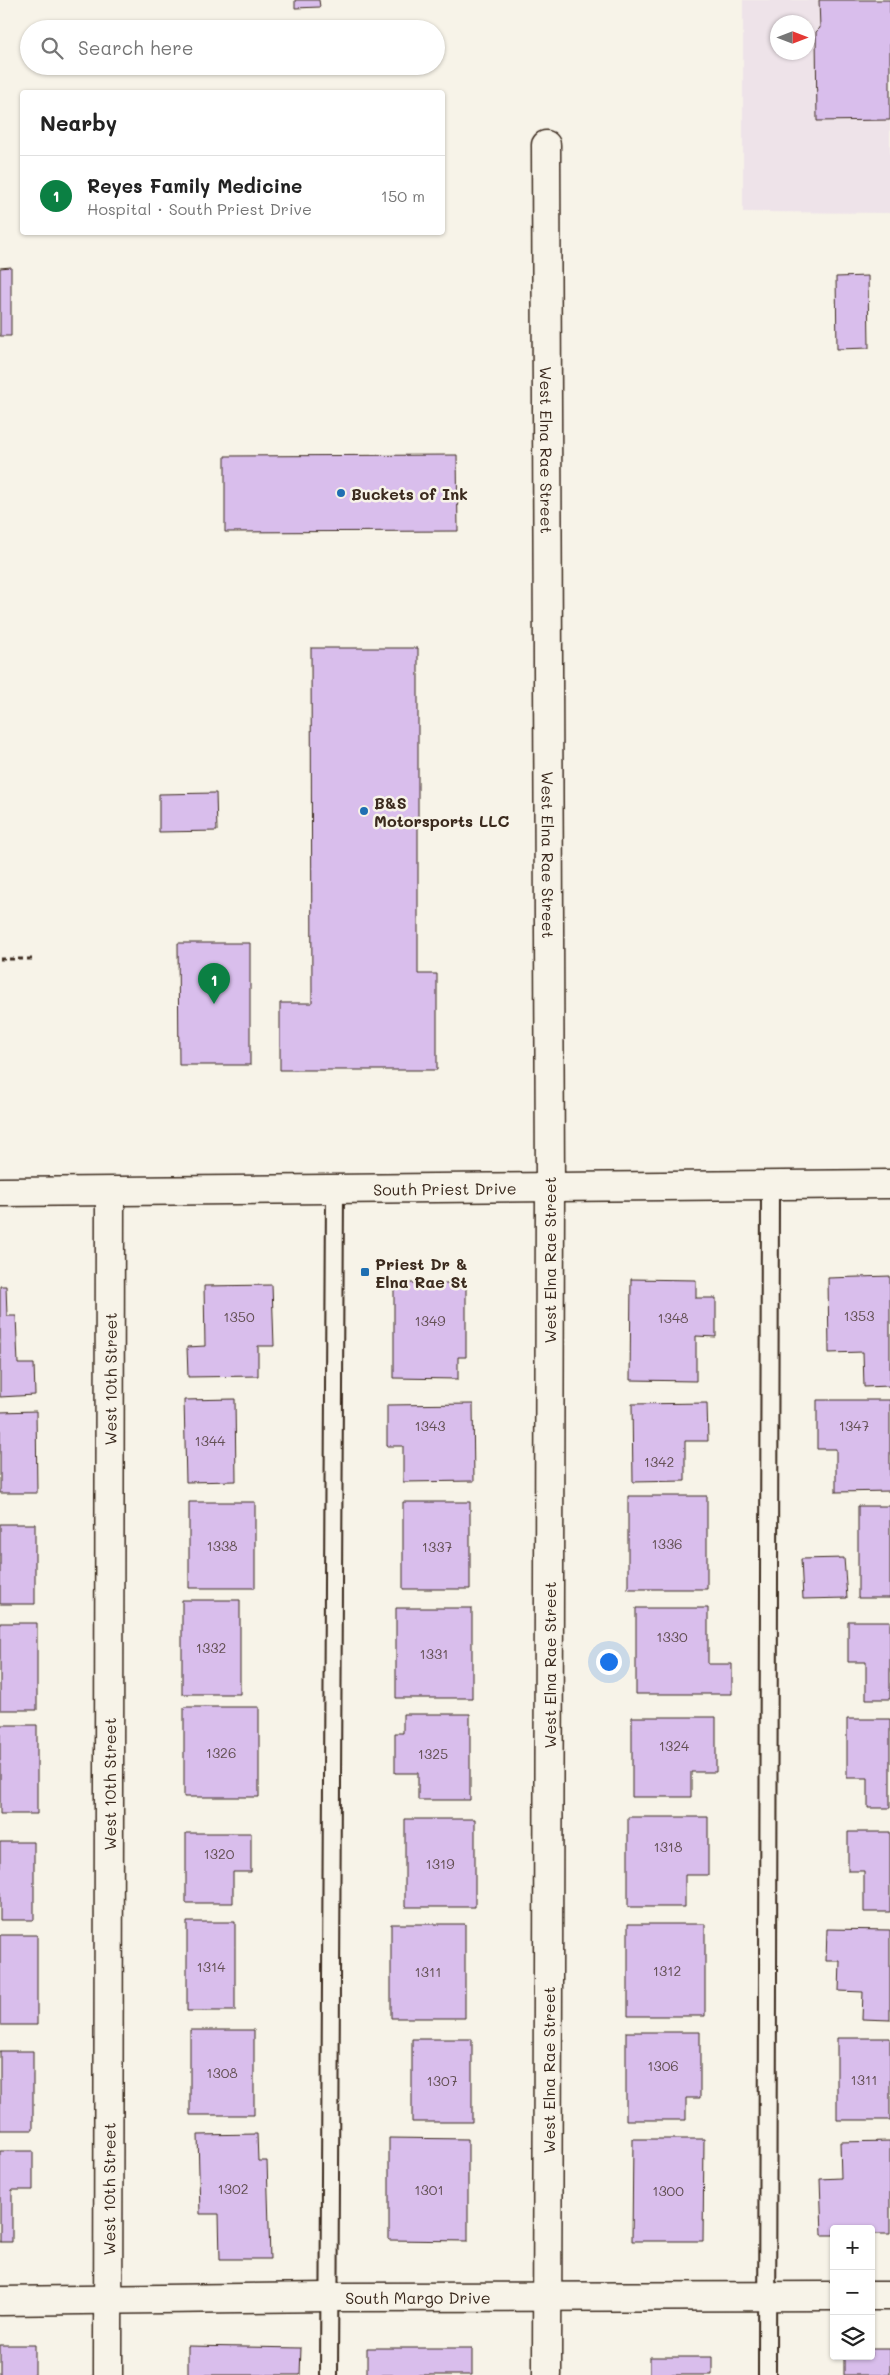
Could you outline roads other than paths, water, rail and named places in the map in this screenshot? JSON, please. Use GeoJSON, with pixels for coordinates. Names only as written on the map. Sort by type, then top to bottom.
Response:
{"type":"FeatureCollection","features":[{"type":"Feature","properties":{"kind":"street","name":"West Elna Rae Street"},"geometry":{"type":"LineString","coordinates":[[546,145],[550,1188],[547,2375]]}},
{"type":"Feature","properties":{"kind":"street","name":"South Priest Drive"},"geometry":{"type":"LineString","coordinates":[[0,1192],[890,1184]]}},
{"type":"Feature","properties":{"kind":"street","name":"West 10th Street"},"geometry":{"type":"LineString","coordinates":[[108,2375],[110,1192]]}},
{"type":"Feature","properties":{"kind":"street","name":"South Margo Drive"},"geometry":{"type":"LineString","coordinates":[[0,2301],[329,2297],[830,2296]]}},
{"type":"Feature","properties":{"kind":"street"},"geometry":{"type":"LineString","coordinates":[[875,2296],[890,2296]]}},
{"type":"Feature","properties":{"kind":"lane"},"geometry":{"type":"LineString","coordinates":[[767,2375],[770,1185]]}},
{"type":"Feature","properties":{"kind":"lane"},"geometry":{"type":"LineString","coordinates":[[329,2375],[335,1190]]}},
{"type":"Feature","properties":{"kind":"place","name":"Buckets of Ink"},"geometry":{"type":"Point","coordinates":[341,493]}},
{"type":"Feature","properties":{"kind":"place","name":"B&S Motorsports LLC"},"geometry":{"type":"Point","coordinates":[364,811]}},
{"type":"Feature","properties":{"kind":"place","name":"Reyes Family Medicine"},"geometry":{"type":"Point","coordinates":[214,1004]}},
{"type":"Feature","properties":{"kind":"place","name":"Priest Dr & Elna Rae St"},"geometry":{"type":"Point","coordinates":[365,1272]}}]}
